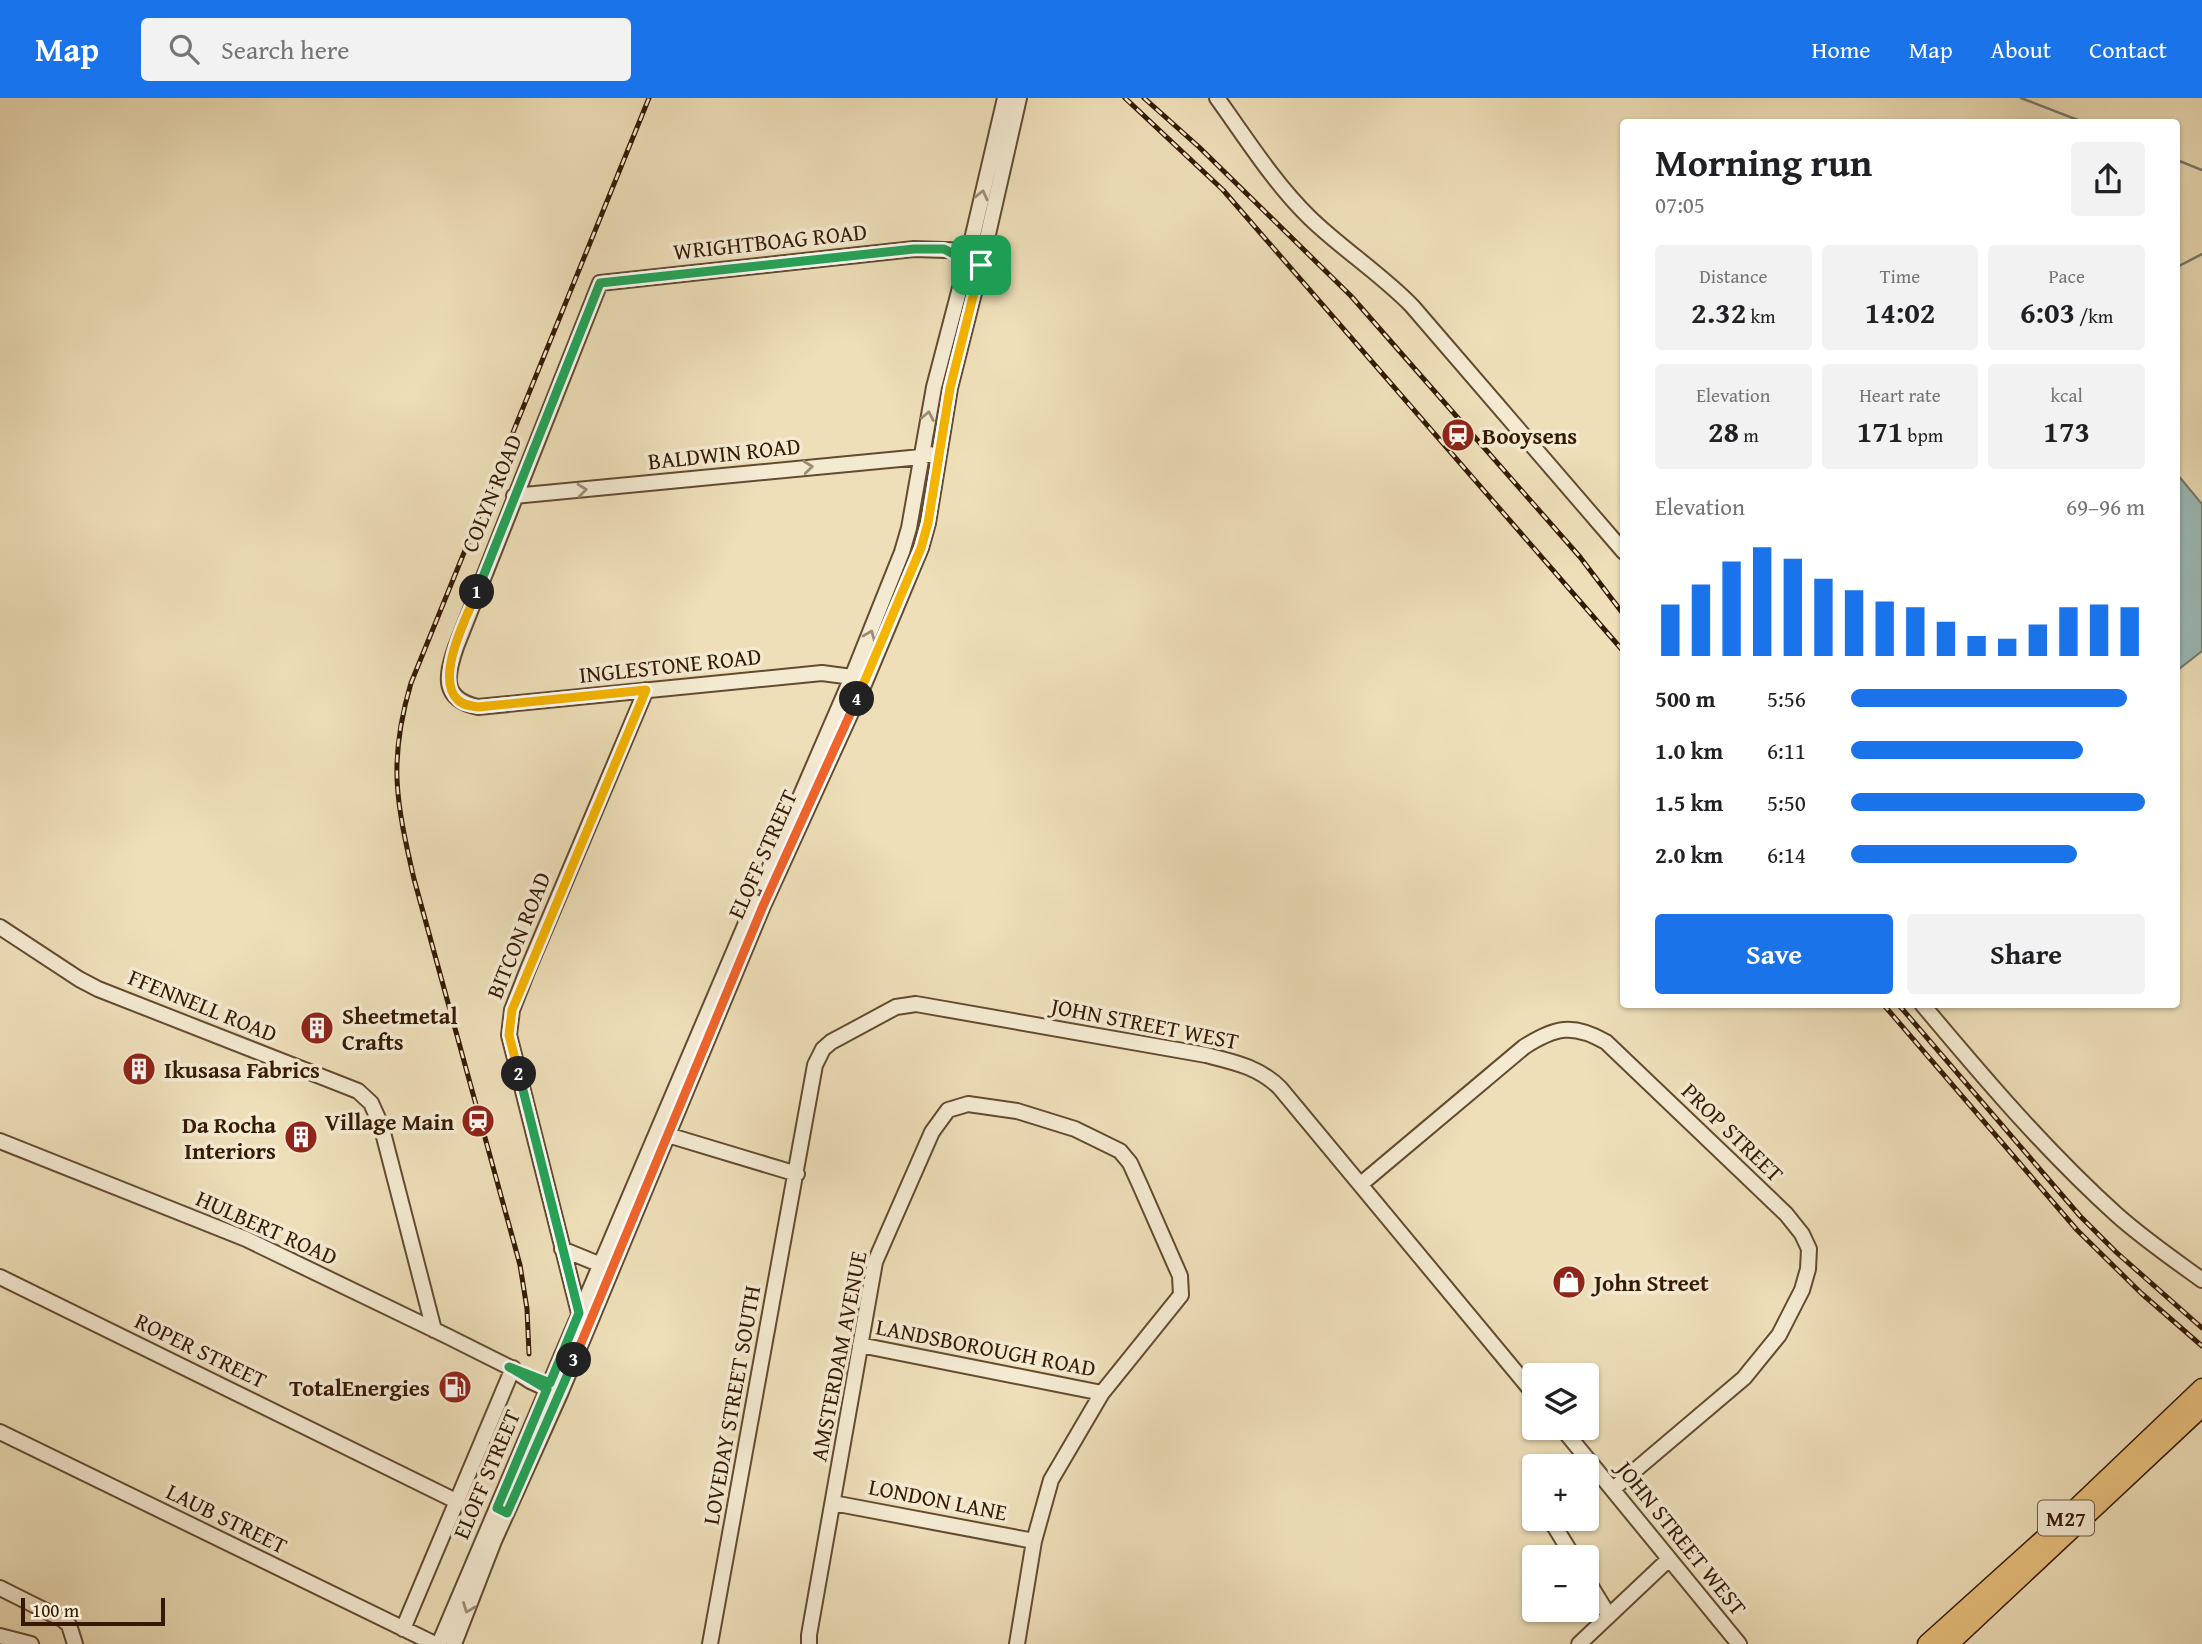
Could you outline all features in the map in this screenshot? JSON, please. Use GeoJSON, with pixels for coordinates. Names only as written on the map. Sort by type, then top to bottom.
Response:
{"type":"FeatureCollection","features":[{"type":"Feature","properties":{"kind":"main road","name":"M27"},"geometry":{"type":"LineString","coordinates":[[1927,1644],[2047,1536],[2202,1388]]}},
{"type":"Feature","properties":{"kind":"main road","name":"M27"},"geometry":{"type":"LineString","coordinates":[[1949,1644],[2202,1407]]}},
{"type":"Feature","properties":{"kind":"street"},"geometry":{"type":"LineString","coordinates":[[1217,98],[1298,205],[1342,247],[1412,306],[1620,547]]}},
{"type":"Feature","properties":{"kind":"street","name":"ELOFF STREET"},"geometry":{"type":"LineString","coordinates":[[437,1644],[502,1511],[750,926],[921,548],[928,523],[975,257],[1011,102]]}},
{"type":"Feature","properties":{"kind":"street","name":"WRIGHTBOAG ROAD"},"geometry":{"type":"LineString","coordinates":[[600,283],[883,252],[944,249],[975,257]]}},
{"type":"Feature","properties":{"kind":"street","name":"ELOFF STREET"},"geometry":{"type":"LineString","coordinates":[[859,680],[909,528],[944,345],[975,257]]}},
{"type":"Feature","properties":{"kind":"street","name":"COLYN ROAD"},"geometry":{"type":"LineString","coordinates":[[478,707],[458,700],[451,691],[448,680],[449,666],[600,283]]}},
{"type":"Feature","properties":{"kind":"street"},"geometry":{"type":"LineString","coordinates":[[944,345],[960,349]]}},
{"type":"Feature","properties":{"kind":"street","name":"BALDWIN ROAD"},"geometry":{"type":"LineString","coordinates":[[514,496],[921,457],[939,451]]}},
{"type":"Feature","properties":{"kind":"street","name":"INGLESTONE ROAD"},"geometry":{"type":"LineString","coordinates":[[478,707],[822,673],[859,680]]}},
{"type":"Feature","properties":{"kind":"street","name":"BITCON ROAD"},"geometry":{"type":"LineString","coordinates":[[579,1313],[509,1035],[509,1025],[528,969],[646,690]]}},
{"type":"Feature","properties":{"kind":"street","name":"FFENNELL ROAD"},"geometry":{"type":"LineString","coordinates":[[0,927],[98,989],[358,1091],[371,1103],[381,1125],[434,1330]]}},
{"type":"Feature","properties":{"kind":"street","name":"JOHN STREET WEST"},"geometry":{"type":"LineString","coordinates":[[797,1174],[818,1057],[831,1042],[896,1007],[916,1003],[1206,1055],[1246,1065],[1264,1074],[1280,1088],[1522,1379]]}},
{"type":"Feature","properties":{"kind":"street"},"geometry":{"type":"LineString","coordinates":[[1925,1008],[2016,1113],[2084,1185],[2130,1227],[2202,1280]]}},
{"type":"Feature","properties":{"kind":"street","name":"PROP STREET"},"geometry":{"type":"LineString","coordinates":[[1361,1184],[1524,1047],[1543,1035],[1575,1029],[1589,1032],[1606,1042],[1786,1214],[1802,1234],[1809,1249],[1808,1269],[1802,1290],[1779,1335],[1744,1378],[1613,1489]]}},
{"type":"Feature","properties":{"kind":"street","name":"AMSTERDAM AVENUE"},"geometry":{"type":"LineString","coordinates":[[809,1644],[875,1262],[932,1132],[948,1110],[968,1104],[1049,1119],[1107,1143],[1120,1151],[1130,1163],[1176,1267],[1181,1281],[1181,1295],[1102,1393]]}},
{"type":"Feature","properties":{"kind":"street"},"geometry":{"type":"LineString","coordinates":[[663,1134],[797,1174]]}},
{"type":"Feature","properties":{"kind":"street","name":"HULBERT ROAD"},"geometry":{"type":"LineString","coordinates":[[0,1141],[246,1239],[555,1389]]}},
{"type":"Feature","properties":{"kind":"street","name":"LOVEDAY STREET SOUTH"},"geometry":{"type":"LineString","coordinates":[[710,1644],[797,1174]]}},
{"type":"Feature","properties":{"kind":"street"},"geometry":{"type":"LineString","coordinates":[[562,1249],[605,1266]]}},
{"type":"Feature","properties":{"kind":"street","name":"ELOFF STREET"},"geometry":{"type":"LineString","coordinates":[[555,1389],[579,1313],[605,1266]]}},
{"type":"Feature","properties":{"kind":"street","name":"ROPER STREET"},"geometry":{"type":"LineString","coordinates":[[0,1277],[458,1502]]}},
{"type":"Feature","properties":{"kind":"street","name":"LANDSBOROUGH ROAD"},"geometry":{"type":"LineString","coordinates":[[860,1345],[1102,1393]]}},
{"type":"Feature","properties":{"kind":"street"},"geometry":{"type":"LineString","coordinates":[[403,1629],[458,1502],[511,1368]]}},
{"type":"Feature","properties":{"kind":"street"},"geometry":{"type":"LineString","coordinates":[[1017,1644],[1034,1541],[1051,1480],[1102,1393]]}},
{"type":"Feature","properties":{"kind":"street","name":"LAUB STREET"},"geometry":{"type":"LineString","coordinates":[[0,1432],[437,1644]]}},
{"type":"Feature","properties":{"kind":"street","name":"JOHN STREET WEST"},"geometry":{"type":"LineString","coordinates":[[1572,1440],[1739,1644]]}},
{"type":"Feature","properties":{"kind":"street","name":"LONDON LANE"},"geometry":{"type":"LineString","coordinates":[[833,1503],[1034,1541]]}},
{"type":"Feature","properties":{"kind":"street","name":"ELOFF STREET"},"geometry":{"type":"LineString","coordinates":[[454,1644],[502,1511]]}},
{"type":"Feature","properties":{"kind":"street"},"geometry":{"type":"LineString","coordinates":[[1579,1644],[1669,1559]]}},
{"type":"Feature","properties":{"kind":"street"},"geometry":{"type":"LineString","coordinates":[[0,1587],[62,1619],[69,1626],[75,1644]]}},
{"type":"Feature","properties":{"kind":"street"},"geometry":{"type":"LineString","coordinates":[[1599,1600],[1609,1616]]}},
{"type":"Feature","properties":{"kind":"street"},"geometry":{"type":"LineString","coordinates":[[0,1636],[31,1644]]}},
{"type":"Feature","properties":{"kind":"water"},"geometry":{"type":"Polygon","coordinates":[[[2180,478],[2202,504],[2202,651],[2180,668],[2180,478]]]}},
{"type":"Feature","properties":{"kind":"waterway"},"geometry":{"type":"LineString","coordinates":[[2021,98],[2075,119]]}},
{"type":"Feature","properties":{"kind":"waterway"},"geometry":{"type":"LineString","coordinates":[[2180,161],[2202,170]]}},
{"type":"Feature","properties":{"kind":"waterway"},"geometry":{"type":"LineString","coordinates":[[2180,265],[2202,254]]}},
{"type":"Feature","properties":{"kind":"railway"},"geometry":{"type":"LineString","coordinates":[[529,1354],[527,1309],[520,1265],[408,851],[397,781],[399,736],[411,683],[649,98]]}},
{"type":"Feature","properties":{"kind":"railway"},"geometry":{"type":"LineString","coordinates":[[1125,98],[1223,190],[1620,647]]}},
{"type":"Feature","properties":{"kind":"railway"},"geometry":{"type":"LineString","coordinates":[[1144,98],[1199,147],[1351,296],[1580,557],[1620,610]]}},
{"type":"Feature","properties":{"kind":"railway"},"geometry":{"type":"LineString","coordinates":[[1886,1008],[2077,1230],[2141,1293],[2202,1346]]}},
{"type":"Feature","properties":{"kind":"railway"},"geometry":{"type":"LineString","coordinates":[[1901,1008],[2080,1216],[2116,1252],[2202,1328]]}},
{"type":"Feature","properties":{"kind":"place","name":"Booysens"},"geometry":{"type":"Point","coordinates":[1458,435]}},
{"type":"Feature","properties":{"kind":"place","name":"Sheetmetal Crafts"},"geometry":{"type":"Point","coordinates":[317,1028]}},
{"type":"Feature","properties":{"kind":"place","name":"Ikusasa Fabrics"},"geometry":{"type":"Point","coordinates":[139,1069]}},
{"type":"Feature","properties":{"kind":"place","name":"Village Main"},"geometry":{"type":"Point","coordinates":[478,1121]}},
{"type":"Feature","properties":{"kind":"place","name":"Da Rocha Interiors"},"geometry":{"type":"Point","coordinates":[301,1137]}},
{"type":"Feature","properties":{"kind":"place","name":"John Street"},"geometry":{"type":"Point","coordinates":[1569,1282]}},
{"type":"Feature","properties":{"kind":"place","name":"TotalEnergies"},"geometry":{"type":"Point","coordinates":[455,1387]}},
{"type":"Feature","properties":{"kind":"route"},"geometry":{"type":"LineString","coordinates":[[914,249],[944,249],[981,265],[950,388],[928,523],[911,576],[763,906],[669,1136],[507,1513],[497,1508],[547,1389],[509,1367],[550,1383],[579,1313],[509,1035],[510,1016],[646,690],[478,707],[466,705],[451,691],[448,680],[449,666],[456,647],[600,283],[914,249]]}}]}
